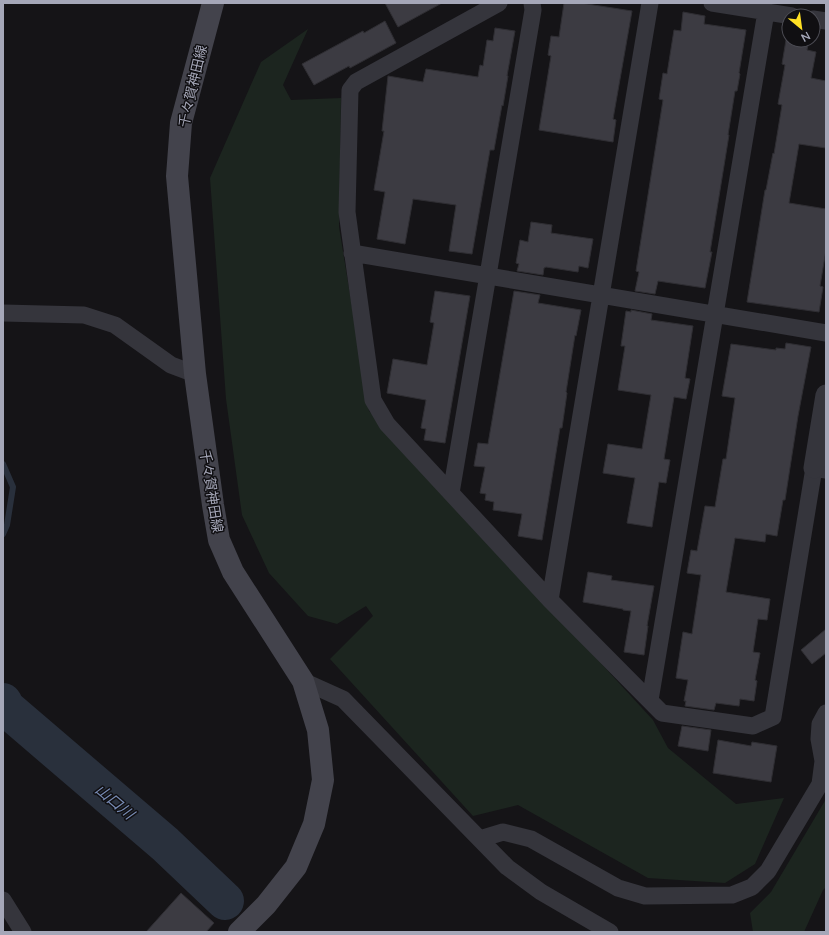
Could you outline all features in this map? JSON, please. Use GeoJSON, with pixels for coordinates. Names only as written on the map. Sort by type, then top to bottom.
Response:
{"type":"FeatureCollection","features":[{"type":"Feature","properties":{"kind":"main road","name":"千々賀神田線"},"geometry":{"type":"LineString","coordinates":[[213,3],[182,123],[177,176],[195,374],[213,505],[219,540],[233,572],[303,681],[318,730],[323,780],[314,824],[296,867],[266,905],[239,932]]}},
{"type":"Feature","properties":{"kind":"street"},"geometry":{"type":"LineString","coordinates":[[499,3],[356,82],[350,90],[347,212],[373,400],[387,424],[550,600],[650,700],[662,714],[753,726],[773,717],[820,469],[826,395]]}},
{"type":"Feature","properties":{"kind":"street"},"geometry":{"type":"LineString","coordinates":[[451,493],[533,10],[532,3]]}},
{"type":"Feature","properties":{"kind":"street"},"geometry":{"type":"LineString","coordinates":[[550,600],[650,3]]}},
{"type":"Feature","properties":{"kind":"street"},"geometry":{"type":"LineString","coordinates":[[712,3],[781,14]]}},
{"type":"Feature","properties":{"kind":"street"},"geometry":{"type":"LineString","coordinates":[[650,700],[766,12]]}},
{"type":"Feature","properties":{"kind":"street"},"geometry":{"type":"LineString","coordinates":[[352,253],[826,333]]}},
{"type":"Feature","properties":{"kind":"street"},"geometry":{"type":"LineString","coordinates":[[3,313],[84,315],[115,325],[171,365],[195,374]]}},
{"type":"Feature","properties":{"kind":"street"},"geometry":{"type":"LineString","coordinates":[[303,681],[343,699],[507,867],[542,892],[610,932]]}},
{"type":"Feature","properties":{"kind":"street"},"geometry":{"type":"LineString","coordinates":[[480,839],[503,832],[531,839],[618,888],[646,896],[732,895],[752,887],[768,871],[820,784],[823,761],[819,739],[820,724],[826,713]]}},
{"type":"Feature","properties":{"kind":"street"},"geometry":{"type":"LineString","coordinates":[[3,900],[23,932]]}},
{"type":"Feature","properties":{"kind":"shaded area"},"geometry":{"type":"Polygon","coordinates":[[[308,29],[283,85],[291,100],[341,98],[339,227],[369,411],[653,720],[668,748],[736,804],[784,798],[755,864],[725,883],[648,878],[518,805],[473,816],[330,659],[373,616],[366,606],[337,624],[308,616],[269,573],[242,515],[226,399],[210,178],[261,62],[308,29]]]}},
{"type":"Feature","properties":{"kind":"shaded area"},"geometry":{"type":"Polygon","coordinates":[[[826,799],[826,887],[823,890],[804,932],[753,932],[750,913],[771,892],[826,799]]]}},
{"type":"Feature","properties":{"kind":"building"},"geometry":{"type":"Polygon","coordinates":[[[385,3],[442,3],[398,27],[385,3]]]}},
{"type":"Feature","properties":{"kind":"building"},"geometry":{"type":"Polygon","coordinates":[[[564,3],[581,3],[632,11],[613,119],[616,120],[613,142],[539,130],[551,56],[548,55],[551,36],[559,37],[564,3]]]}},
{"type":"Feature","properties":{"kind":"building"},"geometry":{"type":"Polygon","coordinates":[[[683,12],[705,16],[704,24],[746,30],[740,74],[737,91],[735,91],[728,135],[710,252],[712,252],[705,288],[658,281],[655,294],[635,291],[639,272],[636,271],[663,100],[659,99],[663,73],[667,74],[674,30],[681,31],[683,12]]]}},
{"type":"Feature","properties":{"kind":"building"},"geometry":{"type":"Polygon","coordinates":[[[385,21],[396,43],[350,68],[349,66],[314,85],[302,64],[363,31],[364,33],[385,21]]]}},
{"type":"Feature","properties":{"kind":"building"},"geometry":{"type":"Polygon","coordinates":[[[495,28],[515,31],[503,106],[502,105],[494,150],[490,150],[472,254],[449,251],[456,205],[413,199],[405,244],[377,239],[385,192],[374,190],[384,131],[382,131],[388,76],[423,82],[426,69],[478,77],[480,65],[483,66],[487,40],[493,41],[495,28]]]}},
{"type":"Feature","properties":{"kind":"building"},"geometry":{"type":"Polygon","coordinates":[[[785,48],[807,48],[807,50],[816,52],[811,78],[826,81],[826,148],[799,144],[789,203],[826,209],[826,250],[820,286],[823,287],[819,312],[747,302],[765,190],[773,153],[774,154],[782,105],[778,104],[785,65],[782,64],[785,48]]]}},
{"type":"Feature","properties":{"kind":"building"},"geometry":{"type":"Polygon","coordinates":[[[531,222],[552,225],[551,233],[593,239],[588,268],[579,266],[578,272],[546,267],[544,268],[543,275],[517,271],[519,264],[516,263],[520,240],[528,242],[531,222]]]}},
{"type":"Feature","properties":{"kind":"building"},"geometry":{"type":"Polygon","coordinates":[[[435,291],[470,296],[445,443],[424,440],[426,429],[421,428],[426,400],[387,393],[393,359],[427,365],[434,323],[430,322],[435,291]]]}},
{"type":"Feature","properties":{"kind":"building"},"geometry":{"type":"Polygon","coordinates":[[[514,291],[540,295],[538,303],[581,310],[576,336],[575,335],[562,428],[560,428],[542,540],[518,536],[522,514],[493,510],[494,502],[485,500],[486,494],[480,493],[485,467],[474,466],[478,443],[488,444],[514,291]]]}},
{"type":"Feature","properties":{"kind":"building"},"geometry":{"type":"Polygon","coordinates":[[[631,310],[652,314],[651,320],[693,326],[685,378],[690,379],[686,399],[674,397],[664,459],[670,460],[666,483],[659,482],[652,527],[627,523],[635,478],[603,473],[608,444],[642,449],[651,395],[618,390],[625,346],[621,346],[626,311],[631,312],[631,310]]]}},
{"type":"Feature","properties":{"kind":"building"},"geometry":{"type":"Polygon","coordinates":[[[786,343],[811,347],[798,416],[785,500],[783,500],[777,536],[766,534],[765,542],[735,538],[726,592],[770,599],[767,620],[758,619],[753,652],[760,653],[755,680],[757,681],[754,701],[740,699],[739,706],[716,703],[714,710],[685,706],[686,701],[684,701],[688,680],[676,678],[683,632],[692,634],[701,575],[687,573],[691,550],[697,551],[705,506],[715,507],[723,459],[726,459],[735,398],[722,396],[731,344],[776,350],[776,348],[785,349],[786,343]]]}},
{"type":"Feature","properties":{"kind":"building"},"geometry":{"type":"Polygon","coordinates":[[[588,572],[612,576],[611,580],[654,586],[644,655],[624,652],[631,611],[583,602],[588,572]]]}},
{"type":"Feature","properties":{"kind":"building"},"geometry":{"type":"Polygon","coordinates":[[[826,629],[826,653],[812,664],[801,650],[826,629]]]}},
{"type":"Feature","properties":{"kind":"building"},"geometry":{"type":"Polygon","coordinates":[[[682,726],[711,730],[708,751],[678,746],[682,726]]]}},
{"type":"Feature","properties":{"kind":"building"},"geometry":{"type":"Polygon","coordinates":[[[718,740],[751,746],[752,742],[777,746],[771,782],[713,773],[718,740]]]}},
{"type":"Feature","properties":{"kind":"building"},"geometry":{"type":"Polygon","coordinates":[[[181,893],[214,923],[206,932],[146,932],[181,893]]]}},
{"type":"Feature","properties":{"kind":"waterway"},"geometry":{"type":"LineString","coordinates":[[3,464],[13,487],[7,525],[3,534]]}},
{"type":"Feature","properties":{"kind":"waterway","name":"山口川"},"geometry":{"type":"LineString","coordinates":[[3,702],[6,708],[165,844],[225,901]]}}]}
